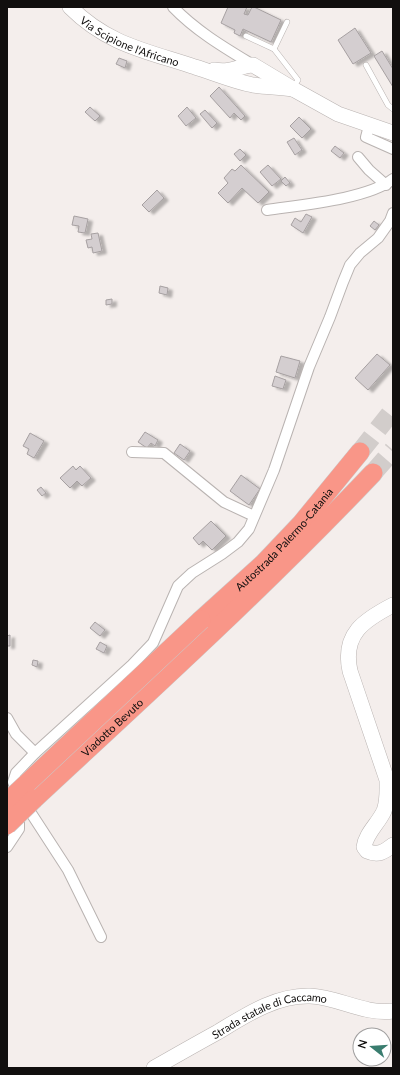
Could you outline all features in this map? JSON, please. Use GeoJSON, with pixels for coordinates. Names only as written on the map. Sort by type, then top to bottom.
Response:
{"type":"FeatureCollection","features":[{"type":"Feature","properties":{"kind":"highway","name":"Autostrada Palermo-Catania"},"geometry":{"type":"LineString","coordinates":[[209,625],[301,524],[360,452]]}},
{"type":"Feature","properties":{"kind":"highway","name":"Autostrada Palermo-Catania"},"geometry":{"type":"LineString","coordinates":[[209,625],[309,539],[373,473]]}},
{"type":"Feature","properties":{"kind":"highway","name":"Viadotto Bevuto"},"geometry":{"type":"LineString","coordinates":[[13,798],[209,625]]}},
{"type":"Feature","properties":{"kind":"highway","name":"Viadotto Bevuto"},"geometry":{"type":"LineString","coordinates":[[7,825],[209,625]]}},
{"type":"Feature","properties":{"kind":"main road","name":"Via Scipione l'Africano"},"geometry":{"type":"LineString","coordinates":[[70,7],[96,29],[110,38],[138,49],[196,67]]}},
{"type":"Feature","properties":{"kind":"main road"},"geometry":{"type":"LineString","coordinates":[[196,67],[229,71],[247,65],[254,65],[338,114],[380,127],[393,133]]}},
{"type":"Feature","properties":{"kind":"main road"},"geometry":{"type":"LineString","coordinates":[[230,79],[244,77],[250,74],[254,65]]}},
{"type":"Feature","properties":{"kind":"main road"},"geometry":{"type":"LineString","coordinates":[[196,67],[230,79],[255,85],[279,86],[293,89]]}},
{"type":"Feature","properties":{"kind":"main road"},"geometry":{"type":"LineString","coordinates":[[393,605],[378,612],[361,624],[351,640],[347,660],[386,780],[387,793],[384,811],[368,835],[364,847],[367,852],[379,854],[385,852],[393,845]]}},
{"type":"Feature","properties":{"kind":"main road","name":"Strada statale di Caccamo"},"geometry":{"type":"LineString","coordinates":[[154,1068],[254,1010],[290,997],[324,997],[370,1010],[393,1011]]}},
{"type":"Feature","properties":{"kind":"street"},"geometry":{"type":"LineString","coordinates":[[173,7],[184,18],[224,47],[254,65]]}},
{"type":"Feature","properties":{"kind":"street"},"geometry":{"type":"LineString","coordinates":[[215,70],[223,69],[228,63],[228,55],[224,47]]}},
{"type":"Feature","properties":{"kind":"street"},"geometry":{"type":"LineString","coordinates":[[380,127],[366,137],[393,149]]}},
{"type":"Feature","properties":{"kind":"street"},"geometry":{"type":"LineString","coordinates":[[358,157],[369,170],[389,182]]}},
{"type":"Feature","properties":{"kind":"street"},"geometry":{"type":"LineString","coordinates":[[267,210],[368,192],[389,182]]}},
{"type":"Feature","properties":{"kind":"street"},"geometry":{"type":"LineString","coordinates":[[7,847],[19,829],[13,798],[13,782],[16,773],[35,753],[132,665],[153,643],[178,586],[192,573],[238,542],[249,528],[274,470],[309,367],[350,265],[360,253],[378,238],[390,221],[393,213]]}},
{"type":"Feature","properties":{"kind":"street"},"geometry":{"type":"LineString","coordinates":[[132,452],[164,453],[224,502],[254,516]]}},
{"type":"Feature","properties":{"kind":"street"},"geometry":{"type":"LineString","coordinates":[[7,718],[16,734],[35,753]]}},
{"type":"Feature","properties":{"kind":"street"},"geometry":{"type":"LineString","coordinates":[[13,798],[68,870],[101,937]]}},
{"type":"Feature","properties":{"kind":"lane"},"geometry":{"type":"LineString","coordinates":[[274,50],[287,22]]}},
{"type":"Feature","properties":{"kind":"lane"},"geometry":{"type":"LineString","coordinates":[[246,36],[274,50],[298,80],[293,89]]}},
{"type":"Feature","properties":{"kind":"lane"},"geometry":{"type":"LineString","coordinates":[[366,65],[388,105],[393,110]]}},
{"type":"Feature","properties":{"kind":"building"},"geometry":{"type":"Polygon","coordinates":[[[228,7],[247,7],[244,14],[248,15],[252,7],[254,7],[281,20],[271,42],[243,29],[240,36],[234,33],[235,30],[221,23],[228,7]]]}},
{"type":"Feature","properties":{"kind":"building"},"geometry":{"type":"Polygon","coordinates":[[[355,28],[371,53],[353,64],[338,40],[355,28]]]}},
{"type":"Feature","properties":{"kind":"building"},"geometry":{"type":"Polygon","coordinates":[[[382,51],[393,69],[393,87],[374,56],[382,51]]]}},
{"type":"Feature","properties":{"kind":"building"},"geometry":{"type":"Polygon","coordinates":[[[119,58],[127,61],[125,68],[116,64],[119,58]]]}},
{"type":"Feature","properties":{"kind":"building"},"geometry":{"type":"Polygon","coordinates":[[[219,87],[245,116],[241,120],[234,113],[230,118],[210,96],[219,87]]]}},
{"type":"Feature","properties":{"kind":"building"},"geometry":{"type":"Polygon","coordinates":[[[90,107],[100,116],[95,121],[85,112],[90,107]]]}},
{"type":"Feature","properties":{"kind":"building"},"geometry":{"type":"Polygon","coordinates":[[[187,107],[196,118],[186,126],[178,116],[187,107]]]}},
{"type":"Feature","properties":{"kind":"building"},"geometry":{"type":"Polygon","coordinates":[[[205,110],[217,123],[212,128],[200,114],[205,110]]]}},
{"type":"Feature","properties":{"kind":"building"},"geometry":{"type":"Polygon","coordinates":[[[299,117],[311,129],[302,138],[290,126],[299,117]]]}},
{"type":"Feature","properties":{"kind":"building"},"geometry":{"type":"Polygon","coordinates":[[[294,138],[302,150],[295,155],[287,142],[294,138]]]}},
{"type":"Feature","properties":{"kind":"building"},"geometry":{"type":"Polygon","coordinates":[[[335,146],[344,153],[340,158],[331,151],[335,146]]]}},
{"type":"Feature","properties":{"kind":"building"},"geometry":{"type":"Polygon","coordinates":[[[240,149],[246,155],[240,161],[234,154],[240,149]]]}},
{"type":"Feature","properties":{"kind":"building"},"geometry":{"type":"Polygon","coordinates":[[[241,165],[269,192],[258,203],[242,188],[228,203],[218,193],[228,183],[224,178],[232,169],[235,171],[241,165]]]}},
{"type":"Feature","properties":{"kind":"building"},"geometry":{"type":"Polygon","coordinates":[[[268,165],[281,179],[272,186],[260,172],[268,165]]]}},
{"type":"Feature","properties":{"kind":"building"},"geometry":{"type":"Polygon","coordinates":[[[285,177],[290,183],[286,186],[281,181],[285,177]]]}},
{"type":"Feature","properties":{"kind":"building"},"geometry":{"type":"Polygon","coordinates":[[[157,190],[164,198],[149,212],[142,205],[157,190]]]}},
{"type":"Feature","properties":{"kind":"building"},"geometry":{"type":"Polygon","coordinates":[[[306,214],[312,217],[303,233],[291,225],[295,218],[301,222],[306,214]]]}},
{"type":"Feature","properties":{"kind":"building"},"geometry":{"type":"Polygon","coordinates":[[[74,216],[88,219],[85,233],[78,232],[79,226],[72,225],[74,216]]]}},
{"type":"Feature","properties":{"kind":"building"},"geometry":{"type":"Polygon","coordinates":[[[374,221],[379,225],[375,230],[370,226],[374,221]]]}},
{"type":"Feature","properties":{"kind":"building"},"geometry":{"type":"Polygon","coordinates":[[[98,233],[102,251],[93,253],[92,247],[88,248],[86,240],[92,239],[91,234],[98,233]]]}},
{"type":"Feature","properties":{"kind":"building"},"geometry":{"type":"Polygon","coordinates":[[[160,286],[168,288],[167,295],[159,293],[160,286]]]}},
{"type":"Feature","properties":{"kind":"building"},"geometry":{"type":"Polygon","coordinates":[[[112,299],[112,304],[106,305],[106,300],[112,299]]]}},
{"type":"Feature","properties":{"kind":"building"},"geometry":{"type":"Polygon","coordinates":[[[377,354],[390,365],[368,390],[355,378],[377,354]]]}},
{"type":"Feature","properties":{"kind":"building"},"geometry":{"type":"Polygon","coordinates":[[[281,356],[300,361],[295,378],[276,372],[281,356]]]}},
{"type":"Feature","properties":{"kind":"building"},"geometry":{"type":"Polygon","coordinates":[[[275,376],[286,380],[283,389],[272,386],[275,376]]]}},
{"type":"Feature","properties":{"kind":"building"},"geometry":{"type":"Polygon","coordinates":[[[145,432],[158,440],[155,446],[151,443],[147,448],[138,442],[145,432]]]}},
{"type":"Feature","properties":{"kind":"building"},"geometry":{"type":"Polygon","coordinates":[[[30,433],[44,441],[34,458],[27,454],[29,449],[23,446],[30,433]]]}},
{"type":"Feature","properties":{"kind":"building"},"geometry":{"type":"Polygon","coordinates":[[[180,444],[190,451],[184,460],[174,453],[180,444]]]}},
{"type":"Feature","properties":{"kind":"building"},"geometry":{"type":"Polygon","coordinates":[[[73,466],[76,470],[80,466],[91,478],[82,486],[77,481],[70,488],[60,478],[73,466]]]}},
{"type":"Feature","properties":{"kind":"building"},"geometry":{"type":"Polygon","coordinates":[[[241,475],[260,489],[249,505],[230,491],[241,475]]]}},
{"type":"Feature","properties":{"kind":"building"},"geometry":{"type":"Polygon","coordinates":[[[41,487],[46,493],[42,496],[37,490],[41,487]]]}},
{"type":"Feature","properties":{"kind":"building"},"geometry":{"type":"Polygon","coordinates":[[[211,521],[226,536],[212,550],[203,541],[199,545],[193,538],[211,521]]]}},
{"type":"Feature","properties":{"kind":"building"},"geometry":{"type":"Polygon","coordinates":[[[95,622],[105,630],[100,636],[90,628],[95,622]]]}},
{"type":"Feature","properties":{"kind":"building"},"geometry":{"type":"Polygon","coordinates":[[[10,635],[10,646],[7,646],[7,636],[10,635]]]}},
{"type":"Feature","properties":{"kind":"building"},"geometry":{"type":"Polygon","coordinates":[[[100,642],[107,646],[104,653],[96,649],[100,642]]]}},
{"type":"Feature","properties":{"kind":"building"},"geometry":{"type":"Polygon","coordinates":[[[33,660],[38,661],[37,667],[32,665],[33,660]]]}},
{"type":"Feature","properties":{"kind":"tunnel"},"geometry":{"type":"LineString","coordinates":[[360,452],[393,410]]}},
{"type":"Feature","properties":{"kind":"tunnel"},"geometry":{"type":"LineString","coordinates":[[373,473],[393,450]]}}]}
